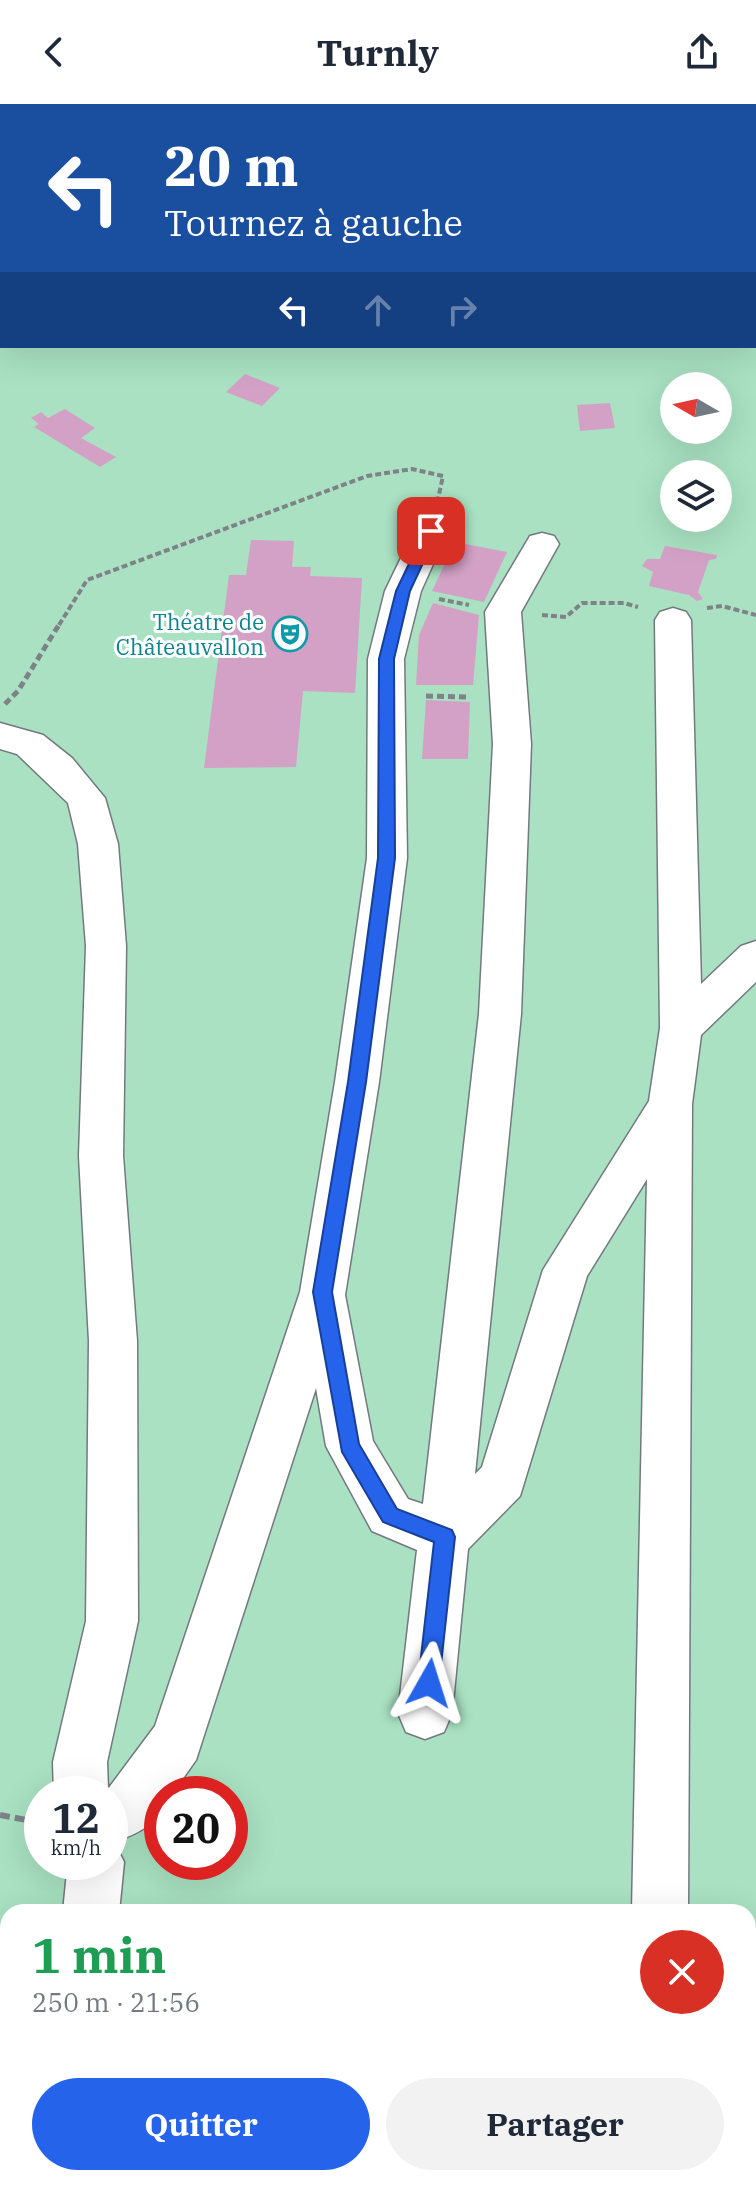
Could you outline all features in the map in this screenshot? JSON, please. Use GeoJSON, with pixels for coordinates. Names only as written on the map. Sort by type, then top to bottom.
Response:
{"type":"FeatureCollection","features":[{"type":"Feature","properties":{"kind":"lane"},"geometry":{"type":"LineString","coordinates":[[128,1809],[177,1741],[323,1292],[357,1082],[387,858],[386,659],[403,591],[431,531]]}},
{"type":"Feature","properties":{"kind":"lane"},"geometry":{"type":"LineString","coordinates":[[425,1713],[500,1014],[512,744],[503,612],[542,544]]}},
{"type":"Feature","properties":{"kind":"lane"},"geometry":{"type":"LineString","coordinates":[[660,1904],[670,1104],[681,1028],[673,620]]}},
{"type":"Feature","properties":{"kind":"lane"},"geometry":{"type":"LineString","coordinates":[[0,736],[30,744],[59,768],[86,798],[98,844],[106,946],[101,1156],[113,1341],[112,1621],[80,1762],[80,1776]]}},
{"type":"Feature","properties":{"kind":"lane"},"geometry":{"type":"LineString","coordinates":[[681,1028],[756,957]]}},
{"type":"Feature","properties":{"kind":"lane"},"geometry":{"type":"LineString","coordinates":[[445,1537],[503,1480],[566,1270],[670,1104]]}},
{"type":"Feature","properties":{"kind":"lane"},"geometry":{"type":"LineString","coordinates":[[323,1292],[350,1446],[390,1515],[445,1537]]}},
{"type":"Feature","properties":{"kind":"lane"},"geometry":{"type":"LineString","coordinates":[[663,1839],[683,1904]]}},
{"type":"Feature","properties":{"kind":"lane"},"geometry":{"type":"LineString","coordinates":[[92,1904],[94,1880]]}},
{"type":"Feature","properties":{"kind":"path"},"geometry":{"type":"LineString","coordinates":[[0,709],[18,691],[87,580],[367,476],[412,469],[443,476],[431,531]]}},
{"type":"Feature","properties":{"kind":"path"},"geometry":{"type":"LineString","coordinates":[[403,591],[503,612],[566,617],[582,603],[624,603],[673,620],[703,608],[722,606],[756,615]]}},
{"type":"Feature","properties":{"kind":"path"},"geometry":{"type":"LineString","coordinates":[[387,695],[509,698]]}},
{"type":"Feature","properties":{"kind":"path"},"geometry":{"type":"LineString","coordinates":[[0,1815],[24,1820]]}},
{"type":"Feature","properties":{"kind":"green space"},"geometry":{"type":"Polygon","coordinates":[[[0,348],[756,348],[756,1904],[0,1904],[0,348]]]}},
{"type":"Feature","properties":{"kind":"building"},"geometry":{"type":"Polygon","coordinates":[[[245,374],[280,388],[262,406],[226,392],[245,374]]]}},
{"type":"Feature","properties":{"kind":"building"},"geometry":{"type":"Polygon","coordinates":[[[610,403],[615,428],[580,431],[577,405],[610,403]]]}},
{"type":"Feature","properties":{"kind":"building"},"geometry":{"type":"Polygon","coordinates":[[[65,409],[95,428],[81,438],[116,457],[100,467],[34,427],[39,424],[31,418],[41,412],[48,418],[65,409]]]}},
{"type":"Feature","properties":{"kind":"building","name":"Théatre de Châteauvallon"},"geometry":{"type":"Polygon","coordinates":[[[251,540],[294,541],[292,567],[311,567],[310,576],[362,578],[355,693],[303,691],[296,767],[204,768],[229,575],[246,575],[251,540]]]}},
{"type":"Feature","properties":{"kind":"building"},"geometry":{"type":"Polygon","coordinates":[[[455,542],[507,552],[484,602],[432,591],[455,542]]]}},
{"type":"Feature","properties":{"kind":"building"},"geometry":{"type":"Polygon","coordinates":[[[665,546],[717,555],[716,559],[709,560],[698,592],[703,599],[697,601],[689,595],[649,586],[653,572],[642,566],[647,559],[660,559],[665,546]]]}},
{"type":"Feature","properties":{"kind":"building"},"geometry":{"type":"Polygon","coordinates":[[[433,603],[479,615],[473,685],[416,685],[419,635],[433,603]]]}},
{"type":"Feature","properties":{"kind":"building"},"geometry":{"type":"Polygon","coordinates":[[[426,700],[470,702],[468,759],[422,759],[426,700]]]}},
{"type":"Feature","properties":{"kind":"place","name":"Théatre de Châteauvallon"},"geometry":{"type":"Point","coordinates":[290,634]}},
{"type":"Feature","properties":{"kind":"route"},"geometry":{"type":"LineString","coordinates":[[429,1683],[445,1537],[390,1515],[350,1446],[323,1292],[357,1082],[387,858],[386,659],[403,591],[431,531]]}}]}
